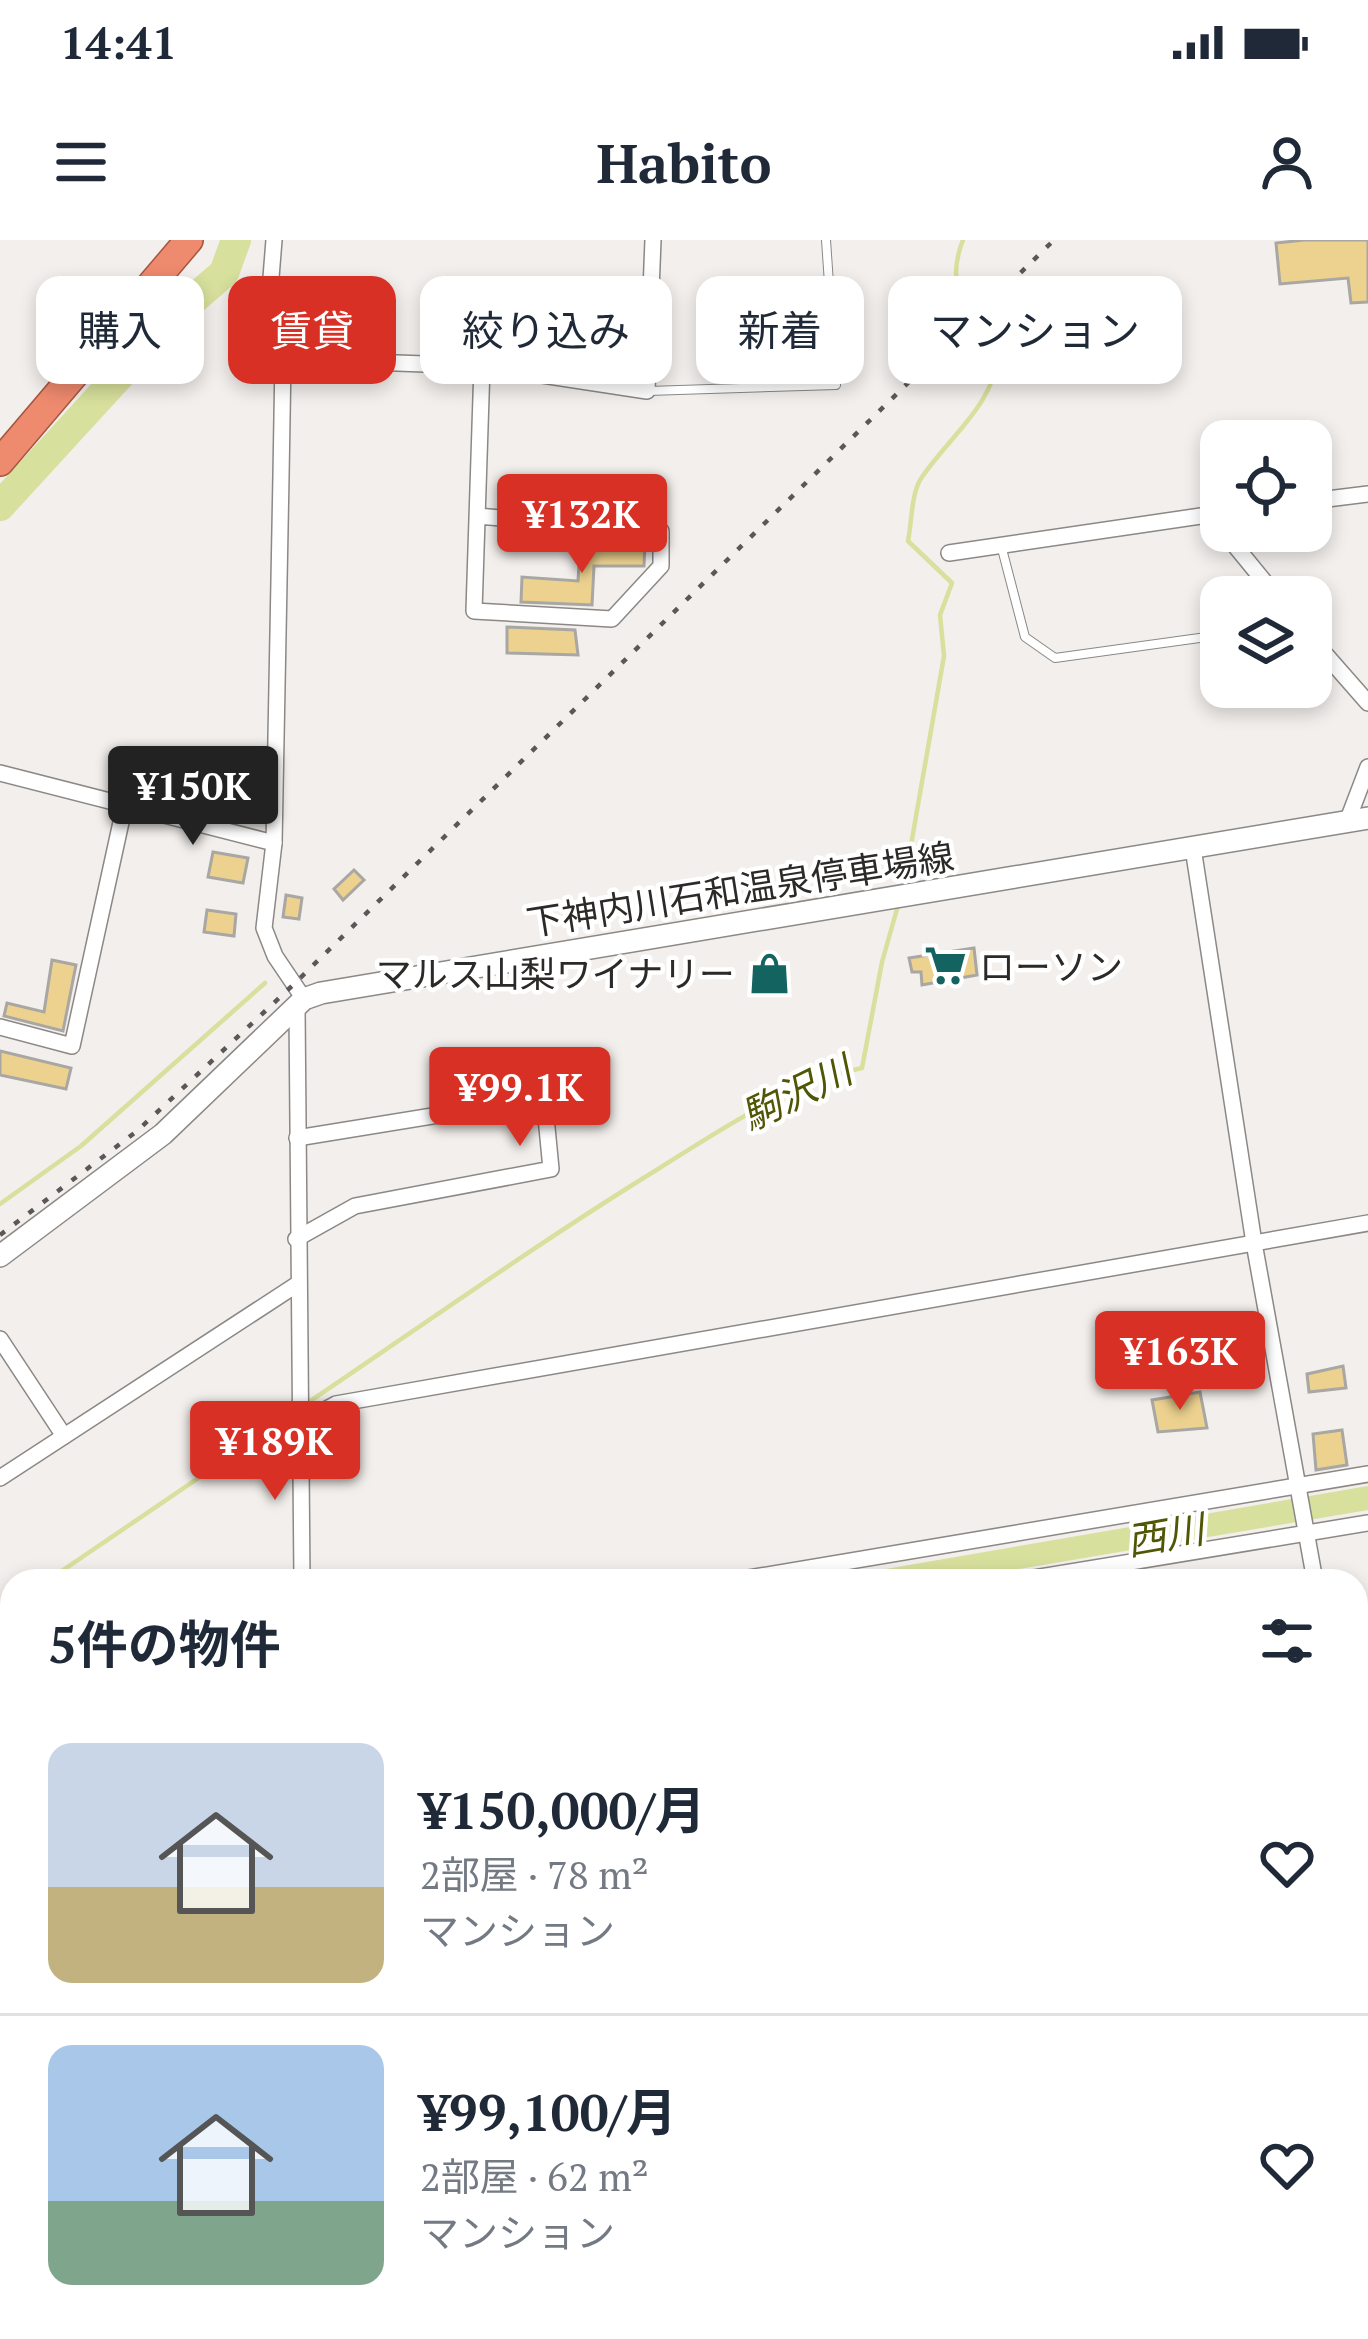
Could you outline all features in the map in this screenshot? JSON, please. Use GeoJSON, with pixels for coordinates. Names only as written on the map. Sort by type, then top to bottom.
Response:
{"type":"FeatureCollection","features":[{"type":"Feature","properties":{"kind":"highway"},"geometry":{"type":"LineString","coordinates":[[0,462],[189,240]]}},
{"type":"Feature","properties":{"kind":"main road","name":"下神内川石和温泉停車場線"},"geometry":{"type":"LineString","coordinates":[[301,1004],[1357,820]]}},
{"type":"Feature","properties":{"kind":"main road"},"geometry":{"type":"LineString","coordinates":[[0,1256],[163,1134],[301,1004]]}},
{"type":"Feature","properties":{"kind":"street"},"geometry":{"type":"LineString","coordinates":[[270,276],[274,240]]}},
{"type":"Feature","properties":{"kind":"street"},"geometry":{"type":"LineString","coordinates":[[600,384],[646,391],[653,240]]}},
{"type":"Feature","properties":{"kind":"street"},"geometry":{"type":"LineString","coordinates":[[283,384],[274,843],[264,928],[301,1004],[296,1285],[302,1569]]}},
{"type":"Feature","properties":{"kind":"street"},"geometry":{"type":"LineString","coordinates":[[477,516],[662,531],[661,566],[612,619],[479,615],[474,611],[477,516],[481,384]]}},
{"type":"Feature","properties":{"kind":"street"},"geometry":{"type":"LineString","coordinates":[[1332,498],[1368,494]]}},
{"type":"Feature","properties":{"kind":"street"},"geometry":{"type":"LineString","coordinates":[[949,553],[1200,516]]}},
{"type":"Feature","properties":{"kind":"street"},"geometry":{"type":"LineString","coordinates":[[1240,552],[1259,576]]}},
{"type":"Feature","properties":{"kind":"street"},"geometry":{"type":"LineString","coordinates":[[1332,662],[1368,703]]}},
{"type":"Feature","properties":{"kind":"street"},"geometry":{"type":"LineString","coordinates":[[1357,820],[1368,767]]}},
{"type":"Feature","properties":{"kind":"street"},"geometry":{"type":"LineString","coordinates":[[0,773],[274,843]]}},
{"type":"Feature","properties":{"kind":"street"},"geometry":{"type":"LineString","coordinates":[[0,1027],[72,1046],[125,804]]}},
{"type":"Feature","properties":{"kind":"street"},"geometry":{"type":"LineString","coordinates":[[1193,848],[1254,1243],[1313,1569]]}},
{"type":"Feature","properties":{"kind":"street"},"geometry":{"type":"LineString","coordinates":[[296,1138],[537,1100],[545,1107],[551,1169],[355,1206],[296,1239]]}},
{"type":"Feature","properties":{"kind":"street"},"geometry":{"type":"LineString","coordinates":[[299,1423],[336,1404],[1368,1223]]}},
{"type":"Feature","properties":{"kind":"street"},"geometry":{"type":"LineString","coordinates":[[0,1478],[296,1285]]}},
{"type":"Feature","properties":{"kind":"street"},"geometry":{"type":"LineString","coordinates":[[0,1339],[64,1436]]}},
{"type":"Feature","properties":{"kind":"street"},"geometry":{"type":"LineString","coordinates":[[805,1569],[1302,1489],[1368,1474]]}},
{"type":"Feature","properties":{"kind":"street"},"geometry":{"type":"LineString","coordinates":[[1083,1569],[1368,1523]]}},
{"type":"Feature","properties":{"kind":"lane"},"geometry":{"type":"LineString","coordinates":[[646,391],[661,395],[836,386],[826,240]]}},
{"type":"Feature","properties":{"kind":"lane"},"geometry":{"type":"LineString","coordinates":[[1001,544],[1025,637],[1055,658],[1200,638]]}},
{"type":"Feature","properties":{"kind":"water","name":"西川"},"geometry":{"type":"Polygon","coordinates":[[[1368,1486],[1368,1510],[1019,1569],[886,1569],[1368,1486]]]}},
{"type":"Feature","properties":{"kind":"building"},"geometry":{"type":"Polygon","coordinates":[[[1368,240],[1368,302],[1351,303],[1348,278],[1280,284],[1276,243],[1368,240]]]}},
{"type":"Feature","properties":{"kind":"building"},"geometry":{"type":"Polygon","coordinates":[[[613,542],[645,544],[644,566],[594,566],[592,605],[521,602],[522,577],[578,581],[580,548],[613,550],[613,542]]]}},
{"type":"Feature","properties":{"kind":"building"},"geometry":{"type":"Polygon","coordinates":[[[507,627],[575,630],[578,655],[507,653],[507,627]]]}},
{"type":"Feature","properties":{"kind":"building"},"geometry":{"type":"Polygon","coordinates":[[[213,852],[248,858],[243,883],[208,877],[213,852]]]}},
{"type":"Feature","properties":{"kind":"building"},"geometry":{"type":"Polygon","coordinates":[[[354,870],[364,880],[343,900],[334,889],[354,870]]]}},
{"type":"Feature","properties":{"kind":"building"},"geometry":{"type":"Polygon","coordinates":[[[286,895],[302,898],[299,919],[283,917],[286,895]]]}},
{"type":"Feature","properties":{"kind":"building"},"geometry":{"type":"Polygon","coordinates":[[[207,910],[236,914],[234,936],[204,932],[207,910]]]}},
{"type":"Feature","properties":{"kind":"building"},"geometry":{"type":"Polygon","coordinates":[[[974,948],[977,975],[922,985],[921,972],[912,972],[909,958],[974,948]]]}},
{"type":"Feature","properties":{"kind":"building"},"geometry":{"type":"Polygon","coordinates":[[[52,960],[76,965],[63,1031],[4,1016],[7,1003],[44,1012],[52,960]]]}},
{"type":"Feature","properties":{"kind":"building"},"geometry":{"type":"Polygon","coordinates":[[[0,1051],[71,1068],[66,1089],[0,1075],[0,1051]]]}},
{"type":"Feature","properties":{"kind":"building"},"geometry":{"type":"Polygon","coordinates":[[[1343,1366],[1346,1388],[1309,1392],[1307,1374],[1343,1366]]]}},
{"type":"Feature","properties":{"kind":"building"},"geometry":{"type":"Polygon","coordinates":[[[1200,1392],[1207,1428],[1158,1432],[1152,1400],[1200,1392]]]}},
{"type":"Feature","properties":{"kind":"building"},"geometry":{"type":"Polygon","coordinates":[[[1342,1430],[1347,1465],[1316,1470],[1313,1434],[1342,1430]]]}},
{"type":"Feature","properties":{"kind":"waterway"},"geometry":{"type":"LineString","coordinates":[[0,506],[175,315],[224,273],[236,240]]}},
{"type":"Feature","properties":{"kind":"waterway","name":"駒沢川"},"geometry":{"type":"LineString","coordinates":[[904,885],[944,656],[940,615],[952,583],[908,541],[914,499],[922,477],[980,404],[1000,350],[958,287],[957,259],[963,240]]}},
{"type":"Feature","properties":{"kind":"waterway","name":"駒沢川"},"geometry":{"type":"LineString","coordinates":[[306,1404],[569,1226],[731,1124],[781,1096],[862,1068],[899,902]]}},
{"type":"Feature","properties":{"kind":"waterway"},"geometry":{"type":"LineString","coordinates":[[0,1204],[81,1146],[265,983]]}},
{"type":"Feature","properties":{"kind":"waterway","name":"駒沢川"},"geometry":{"type":"LineString","coordinates":[[65,1569],[297,1411]]}},
{"type":"Feature","properties":{"kind":"railway"},"geometry":{"type":"LineString","coordinates":[[0,1235],[137,1131],[293,985],[1054,240]]}},
{"type":"Feature","properties":{"kind":"place","name":"ローソン"},"geometry":{"type":"Point","coordinates":[945,966]}},
{"type":"Feature","properties":{"kind":"place","name":"マルス山梨ワイナリー"},"geometry":{"type":"Point","coordinates":[769,973]}}]}
